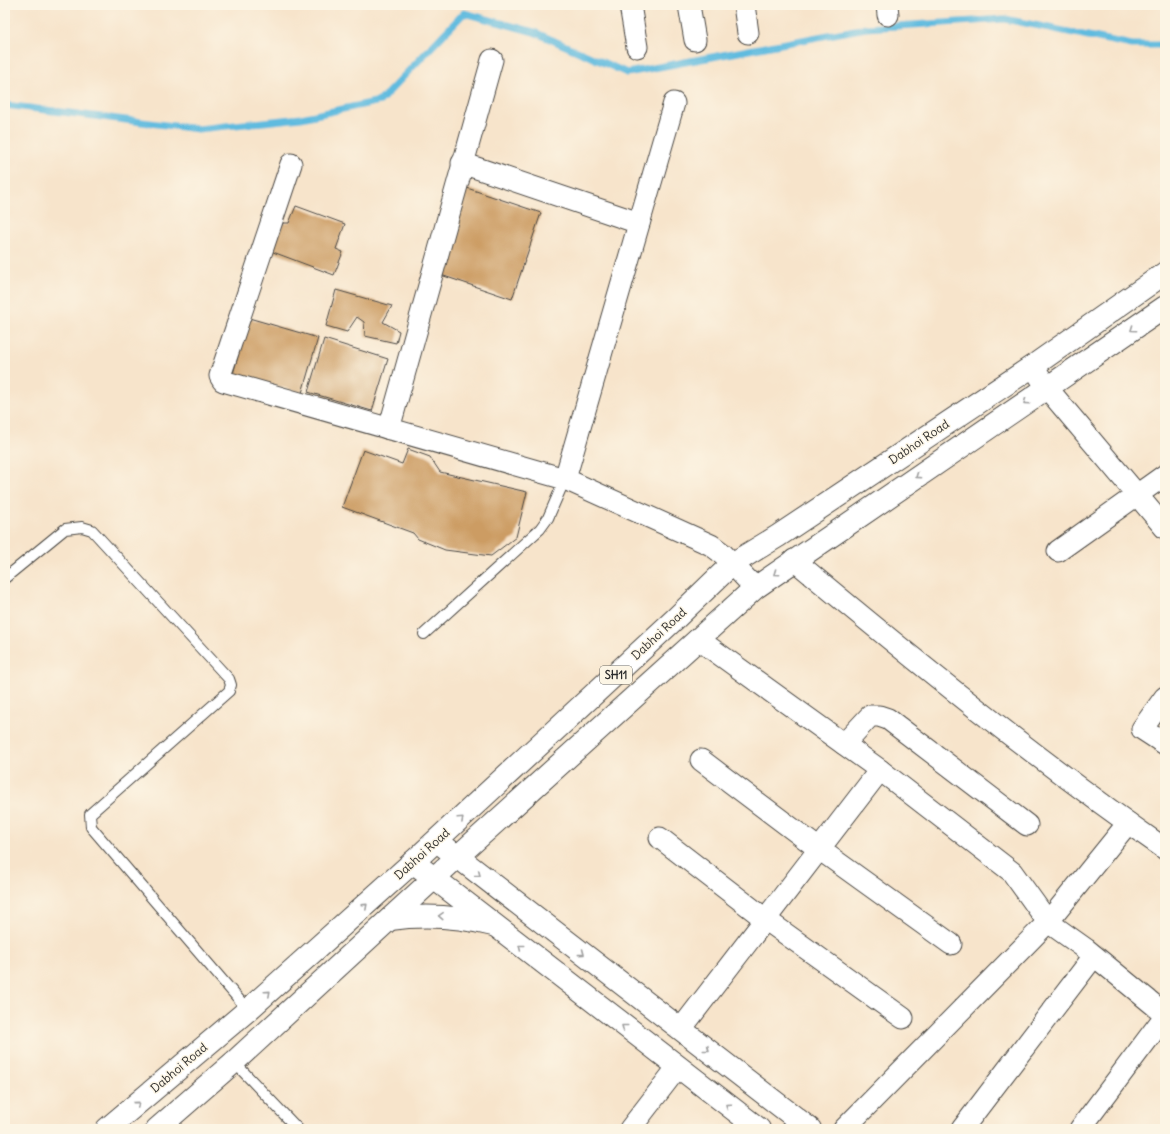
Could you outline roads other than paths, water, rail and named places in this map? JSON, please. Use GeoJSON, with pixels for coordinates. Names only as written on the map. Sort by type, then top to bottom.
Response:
{"type":"FeatureCollection","features":[{"type":"Feature","properties":{"kind":"main road","name":"Dabhoi Road"},"geometry":{"type":"LineString","coordinates":[[107,1129],[248,1010],[414,862],[732,564],[778,536],[1033,366],[1165,274]]}},
{"type":"Feature","properties":{"kind":"main road","name":"Dabhoi Road"},"geometry":{"type":"LineString","coordinates":[[157,1129],[234,1062],[457,857],[755,588],[1165,307]]}},
{"type":"Feature","properties":{"kind":"main road"},"geometry":{"type":"LineString","coordinates":[[437,841],[810,1129]]}},
{"type":"Feature","properties":{"kind":"main road"},"geometry":{"type":"LineString","coordinates":[[414,862],[433,879],[759,1129]]}},
{"type":"Feature","properties":{"kind":"main road"},"geometry":{"type":"LineString","coordinates":[[390,919],[423,915],[447,916],[494,925]]}},
{"type":"Feature","properties":{"kind":"street"},"geometry":{"type":"LineString","coordinates":[[630,5],[637,47]]}},
{"type":"Feature","properties":{"kind":"street"},"geometry":{"type":"LineString","coordinates":[[689,5],[695,40]]}},
{"type":"Feature","properties":{"kind":"street"},"geometry":{"type":"LineString","coordinates":[[744,5],[748,33]]}},
{"type":"Feature","properties":{"kind":"street"},"geometry":{"type":"LineString","coordinates":[[389,429],[462,163],[492,60]]}},
{"type":"Feature","properties":{"kind":"street"},"geometry":{"type":"LineString","coordinates":[[565,479],[674,103]]}},
{"type":"Feature","properties":{"kind":"street"},"geometry":{"type":"LineString","coordinates":[[462,163],[638,223]]}},
{"type":"Feature","properties":{"kind":"street"},"geometry":{"type":"LineString","coordinates":[[291,164],[221,379],[223,381],[565,479],[711,545],[755,588]]}},
{"type":"Feature","properties":{"kind":"street"},"geometry":{"type":"LineString","coordinates":[[1033,366],[1047,388],[1138,494],[1165,528]]}},
{"type":"Feature","properties":{"kind":"street"},"geometry":{"type":"LineString","coordinates":[[1058,551],[1165,475]]}},
{"type":"Feature","properties":{"kind":"street"},"geometry":{"type":"LineString","coordinates":[[794,560],[932,676],[1097,802],[1165,849]]}},
{"type":"Feature","properties":{"kind":"street"},"geometry":{"type":"LineString","coordinates":[[698,639],[880,770],[1012,872],[1048,922],[1094,956],[1165,1015],[1080,1129]]}},
{"type":"Feature","properties":{"kind":"street"},"geometry":{"type":"LineString","coordinates":[[1165,697],[1142,729],[1165,744]]}},
{"type":"Feature","properties":{"kind":"street"},"geometry":{"type":"LineString","coordinates":[[844,744],[870,716],[879,716],[888,719],[1027,825]]}},
{"type":"Feature","properties":{"kind":"street"},"geometry":{"type":"LineString","coordinates":[[701,760],[819,849],[950,944]]}},
{"type":"Feature","properties":{"kind":"street"},"geometry":{"type":"LineString","coordinates":[[681,1029],[880,770]]}},
{"type":"Feature","properties":{"kind":"street"},"geometry":{"type":"LineString","coordinates":[[844,1129],[1048,922],[1128,823]]}},
{"type":"Feature","properties":{"kind":"street"},"geometry":{"type":"LineString","coordinates":[[660,838],[765,919],[903,1018]]}},
{"type":"Feature","properties":{"kind":"street"},"geometry":{"type":"LineString","coordinates":[[962,1129],[1094,956]]}},
{"type":"Feature","properties":{"kind":"street"},"geometry":{"type":"LineString","coordinates":[[630,1129],[678,1068]]}},
{"type":"Feature","properties":{"kind":"lane"},"geometry":{"type":"LineString","coordinates":[[424,634],[540,529],[548,518],[565,479]]}},
{"type":"Feature","properties":{"kind":"lane"},"geometry":{"type":"LineString","coordinates":[[5,578],[65,529],[82,526],[92,530],[229,679],[231,685],[229,691],[90,814],[89,822],[91,827],[248,1010]]}},
{"type":"Feature","properties":{"kind":"lane"},"geometry":{"type":"LineString","coordinates":[[234,1062],[298,1129]]}},
{"type":"Feature","properties":{"kind":"waterway"},"geometry":{"type":"LineString","coordinates":[[5,105],[198,129],[301,118],[380,101],[464,13],[534,32],[627,73],[866,28],[1005,19],[1132,45],[1165,45]]}}]}
